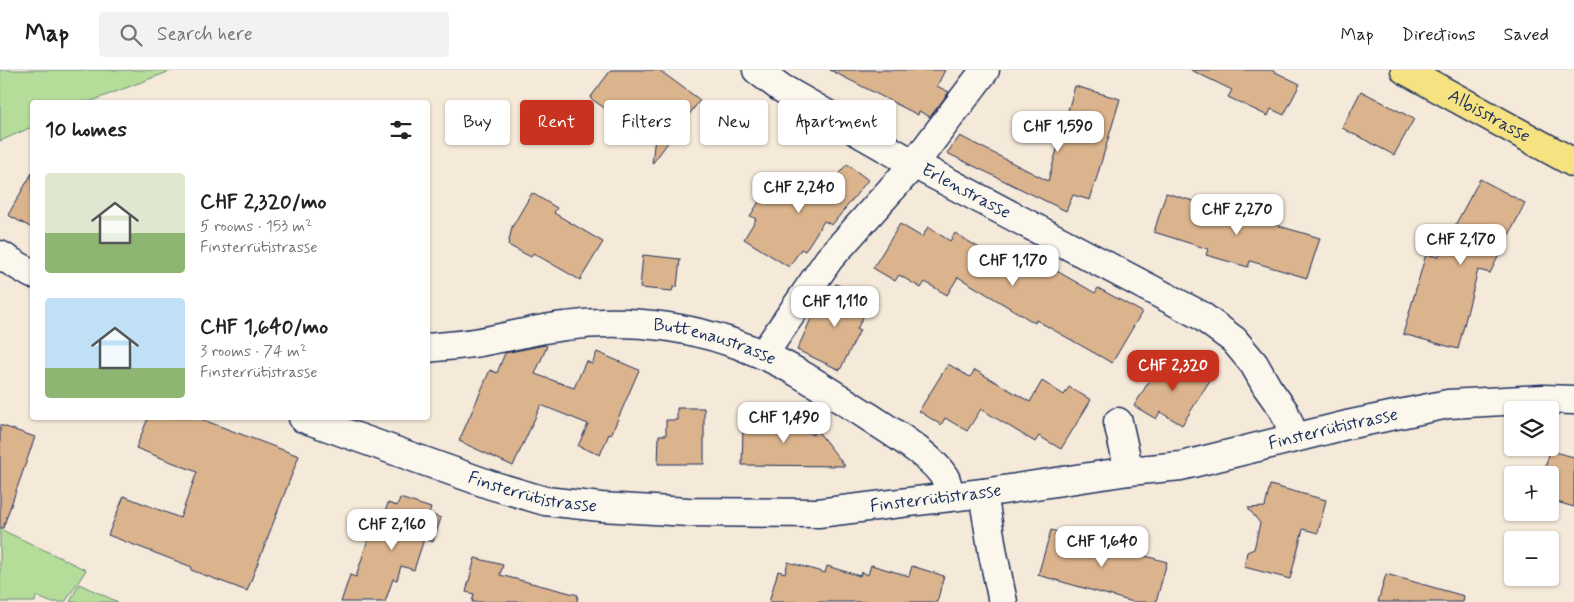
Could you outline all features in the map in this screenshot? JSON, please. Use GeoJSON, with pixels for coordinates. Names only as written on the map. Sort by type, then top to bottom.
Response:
{"type":"FeatureCollection","features":[{"type":"Feature","properties":{"kind":"main road","name":"Albisstrasse"},"geometry":{"type":"LineString","coordinates":[[1405,70],[1574,163]]}},
{"type":"Feature","properties":{"kind":"street","name":"Erlenstrasse"},"geometry":{"type":"LineString","coordinates":[[757,70],[780,88],[914,164],[1200,315],[1234,340],[1254,364],[1284,412],[1295,438]]}},
{"type":"Feature","properties":{"kind":"street"},"geometry":{"type":"LineString","coordinates":[[763,355],[829,259],[914,164],[985,70]]}},
{"type":"Feature","properties":{"kind":"street"},"geometry":{"type":"LineString","coordinates":[[0,255],[30,273]]}},
{"type":"Feature","properties":{"kind":"street","name":"Buttenaustrasse"},"geometry":{"type":"LineString","coordinates":[[430,348],[479,342],[566,326],[625,322],[678,328],[726,339],[763,355],[817,385],[888,429],[939,469],[946,480],[949,496]]}},
{"type":"Feature","properties":{"kind":"street","name":"Finsterrütistrasse"},"geometry":{"type":"LineString","coordinates":[[310,420],[491,485],[545,501],[689,512],[818,514],[983,493],[1129,471],[1181,466],[1448,404],[1542,399],[1574,400]]}},
{"type":"Feature","properties":{"kind":"street"},"geometry":{"type":"LineString","coordinates":[[1118,422],[1129,471]]}},
{"type":"Feature","properties":{"kind":"street"},"geometry":{"type":"LineString","coordinates":[[983,493],[1003,602]]}},
{"type":"Feature","properties":{"kind":"green space"},"geometry":{"type":"Polygon","coordinates":[[[0,70],[173,70],[94,100],[30,100],[30,128],[0,141],[0,70]]]}},
{"type":"Feature","properties":{"kind":"green space"},"geometry":{"type":"Polygon","coordinates":[[[0,529],[86,570],[65,602],[50,602],[36,596],[35,602],[0,602],[0,529]]]}},
{"type":"Feature","properties":{"kind":"green space"},"geometry":{"type":"Polygon","coordinates":[[[79,584],[118,602],[70,602],[79,584]]]}},
{"type":"Feature","properties":{"kind":"building"},"geometry":{"type":"Polygon","coordinates":[[[611,70],[659,70],[700,100],[690,113],[690,100],[604,100],[604,108],[590,98],[611,70]]]}},
{"type":"Feature","properties":{"kind":"building"},"geometry":{"type":"Polygon","coordinates":[[[830,70],[945,70],[937,86],[949,92],[930,117],[919,111],[918,115],[896,104],[896,100],[889,100],[830,70]]]}},
{"type":"Feature","properties":{"kind":"building"},"geometry":{"type":"Polygon","coordinates":[[[1191,70],[1271,70],[1300,84],[1284,115],[1271,109],[1268,116],[1228,97],[1232,90],[1191,70]]]}},
{"type":"Feature","properties":{"kind":"building"},"geometry":{"type":"Polygon","coordinates":[[[1075,86],[1120,99],[1090,200],[1073,195],[1066,211],[947,153],[960,136],[1048,181],[1075,86]]]}},
{"type":"Feature","properties":{"kind":"building"},"geometry":{"type":"Polygon","coordinates":[[[1361,91],[1414,119],[1394,155],[1342,128],[1361,91]]]}},
{"type":"Feature","properties":{"kind":"building"},"geometry":{"type":"Polygon","coordinates":[[[654,145],[666,145],[652,164],[654,145]]]}},
{"type":"Feature","properties":{"kind":"building"},"geometry":{"type":"Polygon","coordinates":[[[847,164],[868,180],[832,225],[824,221],[805,251],[801,249],[789,267],[744,239],[756,219],[750,216],[778,172],[818,198],[847,164]]]}},
{"type":"Feature","properties":{"kind":"building"},"geometry":{"type":"Polygon","coordinates":[[[30,176],[30,227],[8,215],[30,176]]]}},
{"type":"Feature","properties":{"kind":"building"},"geometry":{"type":"Polygon","coordinates":[[[1480,179],[1525,203],[1490,273],[1478,270],[1458,349],[1403,334],[1426,254],[1438,257],[1480,179]]]}},
{"type":"Feature","properties":{"kind":"building"},"geometry":{"type":"Polygon","coordinates":[[[532,193],[557,208],[554,213],[603,242],[580,280],[533,253],[531,257],[508,245],[512,227],[532,193]]]}},
{"type":"Feature","properties":{"kind":"building"},"geometry":{"type":"Polygon","coordinates":[[[1166,193],[1320,238],[1307,278],[1250,261],[1248,267],[1206,255],[1208,249],[1154,232],[1166,193]]]}},
{"type":"Feature","properties":{"kind":"building"},"geometry":{"type":"Polygon","coordinates":[[[900,224],[922,237],[928,227],[950,241],[955,233],[1007,265],[1017,248],[1095,293],[1098,288],[1142,312],[1112,363],[1036,320],[1035,323],[958,277],[947,295],[925,282],[921,288],[899,275],[895,281],[873,268],[900,224]]]}},
{"type":"Feature","properties":{"kind":"building"},"geometry":{"type":"Polygon","coordinates":[[[643,255],[680,259],[677,287],[674,286],[672,291],[640,288],[643,255]]]}},
{"type":"Feature","properties":{"kind":"building"},"geometry":{"type":"Polygon","coordinates":[[[836,284],[871,301],[857,329],[860,330],[840,370],[797,350],[815,310],[822,313],[836,284]]]}},
{"type":"Feature","properties":{"kind":"building"},"geometry":{"type":"Polygon","coordinates":[[[547,346],[535,374],[574,388],[586,361],[592,364],[597,352],[639,370],[611,435],[609,434],[600,455],[578,446],[588,424],[541,405],[513,466],[459,441],[490,370],[497,373],[505,353],[547,346]]]}},
{"type":"Feature","properties":{"kind":"building"},"geometry":{"type":"Polygon","coordinates":[[[1163,358],[1185,372],[1190,364],[1212,377],[1182,425],[1160,412],[1156,419],[1134,406],[1163,358]]]}},
{"type":"Feature","properties":{"kind":"building"},"geometry":{"type":"Polygon","coordinates":[[[948,364],[970,377],[975,370],[1030,402],[1042,381],[1064,395],[1069,387],[1091,400],[1061,449],[1039,436],[1035,442],[981,409],[967,431],[945,418],[941,425],[919,411],[948,364]]]}},
{"type":"Feature","properties":{"kind":"building"},"geometry":{"type":"Polygon","coordinates":[[[677,408],[704,408],[704,464],[658,464],[659,435],[666,435],[666,420],[677,420],[677,408]]]}},
{"type":"Feature","properties":{"kind":"building"},"geometry":{"type":"Polygon","coordinates":[[[748,414],[781,415],[813,435],[816,429],[845,466],[742,465],[743,430],[747,430],[748,414]]]}},
{"type":"Feature","properties":{"kind":"building"},"geometry":{"type":"Polygon","coordinates":[[[147,420],[203,420],[299,456],[247,591],[191,570],[192,567],[108,535],[124,496],[180,518],[197,472],[136,448],[147,420]]]}},
{"type":"Feature","properties":{"kind":"building"},"geometry":{"type":"Polygon","coordinates":[[[0,425],[35,437],[3,528],[0,528],[0,425]]]}},
{"type":"Feature","properties":{"kind":"building"},"geometry":{"type":"Polygon","coordinates":[[[1559,453],[1574,457],[1574,507],[1559,503],[1559,466],[1546,466],[1549,456],[1559,456],[1559,453]]]}},
{"type":"Feature","properties":{"kind":"building"},"geometry":{"type":"Polygon","coordinates":[[[1270,485],[1326,500],[1318,533],[1303,529],[1290,579],[1244,567],[1247,552],[1254,549],[1260,523],[1248,508],[1265,507],[1270,485]]]}},
{"type":"Feature","properties":{"kind":"building"},"geometry":{"type":"Polygon","coordinates":[[[400,498],[431,508],[429,514],[441,518],[433,542],[424,539],[414,570],[401,566],[397,580],[393,579],[385,602],[341,602],[350,575],[356,577],[369,536],[377,538],[388,503],[397,506],[400,498]]]}},
{"type":"Feature","properties":{"kind":"building"},"geometry":{"type":"Polygon","coordinates":[[[1051,530],[1167,562],[1156,602],[1133,602],[1038,575],[1051,530]]]}},
{"type":"Feature","properties":{"kind":"building"},"geometry":{"type":"Polygon","coordinates":[[[475,558],[503,565],[500,575],[578,595],[577,602],[472,602],[474,594],[466,592],[475,558]]]}},
{"type":"Feature","properties":{"kind":"building"},"geometry":{"type":"Polygon","coordinates":[[[788,562],[825,573],[827,566],[860,576],[861,572],[868,575],[871,565],[909,576],[912,566],[944,576],[937,602],[769,602],[778,571],[785,573],[788,562]]]}},
{"type":"Feature","properties":{"kind":"building"},"geometry":{"type":"Polygon","coordinates":[[[1386,574],[1464,596],[1463,602],[1378,602],[1386,574]]]}}]}
